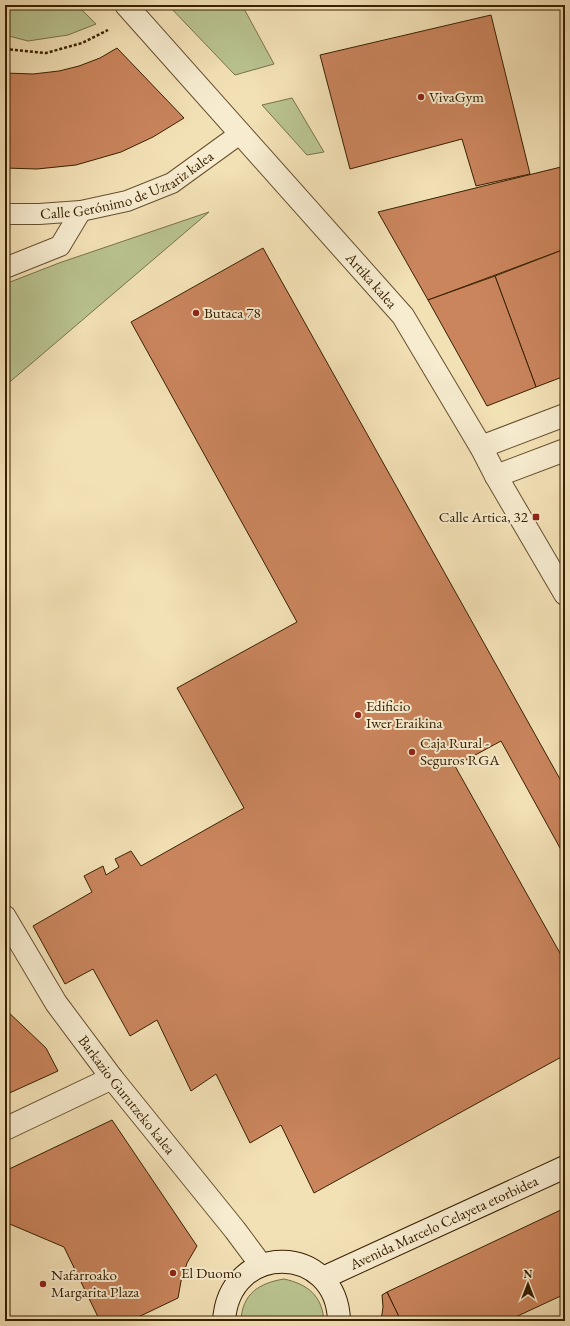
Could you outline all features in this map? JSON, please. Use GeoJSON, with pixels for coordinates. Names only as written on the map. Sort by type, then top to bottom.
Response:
{"type":"FeatureCollection","features":[{"type":"Feature","properties":{"kind":"street","name":"Artika kalea"},"geometry":{"type":"LineString","coordinates":[[126,5],[403,316],[481,447],[496,476],[565,594]]}},
{"type":"Feature","properties":{"kind":"street","name":"Calle Gerónimo de Uztariz kalea"},"geometry":{"type":"LineString","coordinates":[[5,214],[39,214],[81,211],[127,201],[172,183],[241,133]]}},
{"type":"Feature","properties":{"kind":"street"},"geometry":{"type":"LineString","coordinates":[[5,268],[60,246],[81,211]]}},
{"type":"Feature","properties":{"kind":"street"},"geometry":{"type":"LineString","coordinates":[[481,447],[565,415]]}},
{"type":"Feature","properties":{"kind":"street"},"geometry":{"type":"LineString","coordinates":[[496,476],[565,450]]}},
{"type":"Feature","properties":{"kind":"street","name":"Barkazio Gurutzeko kalea"},"geometry":{"type":"LineString","coordinates":[[5,917],[56,1003],[112,1078],[261,1265]]}},
{"type":"Feature","properties":{"kind":"street"},"geometry":{"type":"LineString","coordinates":[[5,1129],[112,1078]]}},
{"type":"Feature","properties":{"kind":"street","name":"Avenida Marcelo Celayeta etorbidea"},"geometry":{"type":"LineString","coordinates":[[323,1278],[565,1167]]}},
{"type":"Feature","properties":{"kind":"street"},"geometry":{"type":"LineString","coordinates":[[224,1321],[226,1303],[234,1287],[246,1274],[261,1265],[283,1261],[304,1265],[323,1278],[333,1292],[339,1308],[339,1321]]}},
{"type":"Feature","properties":{"kind":"path"},"geometry":{"type":"LineString","coordinates":[[5,49],[46,53],[82,43],[108,30]]}},
{"type":"Feature","properties":{"kind":"green space"},"geometry":{"type":"Polygon","coordinates":[[[5,5],[77,5],[96,24],[68,35],[28,41],[5,35],[5,5]]]}},
{"type":"Feature","properties":{"kind":"green space"},"geometry":{"type":"Polygon","coordinates":[[[168,5],[242,5],[274,64],[235,75],[168,5]]]}},
{"type":"Feature","properties":{"kind":"green space"},"geometry":{"type":"Polygon","coordinates":[[[292,98],[324,152],[307,155],[262,105],[292,98]]]}},
{"type":"Feature","properties":{"kind":"green space"},"geometry":{"type":"Polygon","coordinates":[[[209,212],[5,386],[5,284],[59,263],[209,212]]]}},
{"type":"Feature","properties":{"kind":"green space"},"geometry":{"type":"Polygon","coordinates":[[[284,1279],[300,1284],[312,1292],[320,1304],[324,1321],[241,1321],[242,1312],[248,1297],[254,1291],[267,1283],[284,1279]]]}},
{"type":"Feature","properties":{"kind":"building","name":"VivaGym"},"geometry":{"type":"Polygon","coordinates":[[[491,15],[530,174],[476,186],[462,139],[350,169],[320,55],[491,15]]]}},
{"type":"Feature","properties":{"kind":"building"},"geometry":{"type":"Polygon","coordinates":[[[117,48],[184,118],[153,137],[121,152],[76,165],[37,169],[5,168],[5,73],[33,74],[59,71],[79,66],[100,58],[117,48]]]}},
{"type":"Feature","properties":{"kind":"building"},"geometry":{"type":"Polygon","coordinates":[[[565,166],[565,249],[428,300],[378,212],[565,166]]]}},
{"type":"Feature","properties":{"kind":"building","name":"Edificio Iwer Eraikina"},"geometry":{"type":"Polygon","coordinates":[[[263,248],[565,788],[565,857],[501,741],[455,766],[565,962],[565,1055],[314,1193],[281,1125],[250,1143],[216,1074],[191,1091],[157,1020],[130,1036],[93,969],[65,984],[33,926],[92,892],[84,876],[103,866],[106,875],[119,867],[115,859],[131,851],[141,866],[244,808],[177,688],[297,622],[131,322],[263,248]]]}},
{"type":"Feature","properties":{"kind":"building"},"geometry":{"type":"Polygon","coordinates":[[[565,249],[565,376],[536,387],[495,276],[565,249]]]}},
{"type":"Feature","properties":{"kind":"building"},"geometry":{"type":"Polygon","coordinates":[[[495,276],[536,387],[487,406],[428,300],[495,276]]]}},
{"type":"Feature","properties":{"kind":"building"},"geometry":{"type":"Polygon","coordinates":[[[565,534],[565,546],[561,538],[565,534]]]}},
{"type":"Feature","properties":{"kind":"building"},"geometry":{"type":"Polygon","coordinates":[[[5,1009],[46,1048],[58,1071],[5,1095],[5,1009]]]}},
{"type":"Feature","properties":{"kind":"building"},"geometry":{"type":"Polygon","coordinates":[[[112,1120],[197,1246],[187,1263],[181,1281],[178,1298],[130,1321],[100,1321],[64,1247],[5,1222],[5,1171],[112,1120]]]}},
{"type":"Feature","properties":{"kind":"building"},"geometry":{"type":"Polygon","coordinates":[[[565,1208],[565,1294],[507,1321],[401,1321],[387,1292],[565,1208]]]}},
{"type":"Feature","properties":{"kind":"building"},"geometry":{"type":"Polygon","coordinates":[[[387,1292],[401,1321],[381,1321],[383,1307],[382,1295],[387,1292]]]}},
{"type":"Feature","properties":{"kind":"place","name":"VivaGym"},"geometry":{"type":"Point","coordinates":[421,97]}},
{"type":"Feature","properties":{"kind":"place","name":"Butaca 78"},"geometry":{"type":"Point","coordinates":[196,313]}},
{"type":"Feature","properties":{"kind":"place","name":"Calle Artica, 32"},"geometry":{"type":"Point","coordinates":[536,517]}},
{"type":"Feature","properties":{"kind":"place","name":"Edificio Iwer Eraikina"},"geometry":{"type":"Point","coordinates":[358,715]}},
{"type":"Feature","properties":{"kind":"place","name":"Caja Rural - Seguros RGA"},"geometry":{"type":"Point","coordinates":[412,752]}},
{"type":"Feature","properties":{"kind":"place","name":"El Duomo"},"geometry":{"type":"Point","coordinates":[173,1273]}},
{"type":"Feature","properties":{"kind":"place","name":"Nafarroako Margarita Plaza"},"geometry":{"type":"Point","coordinates":[43,1284]}}]}
